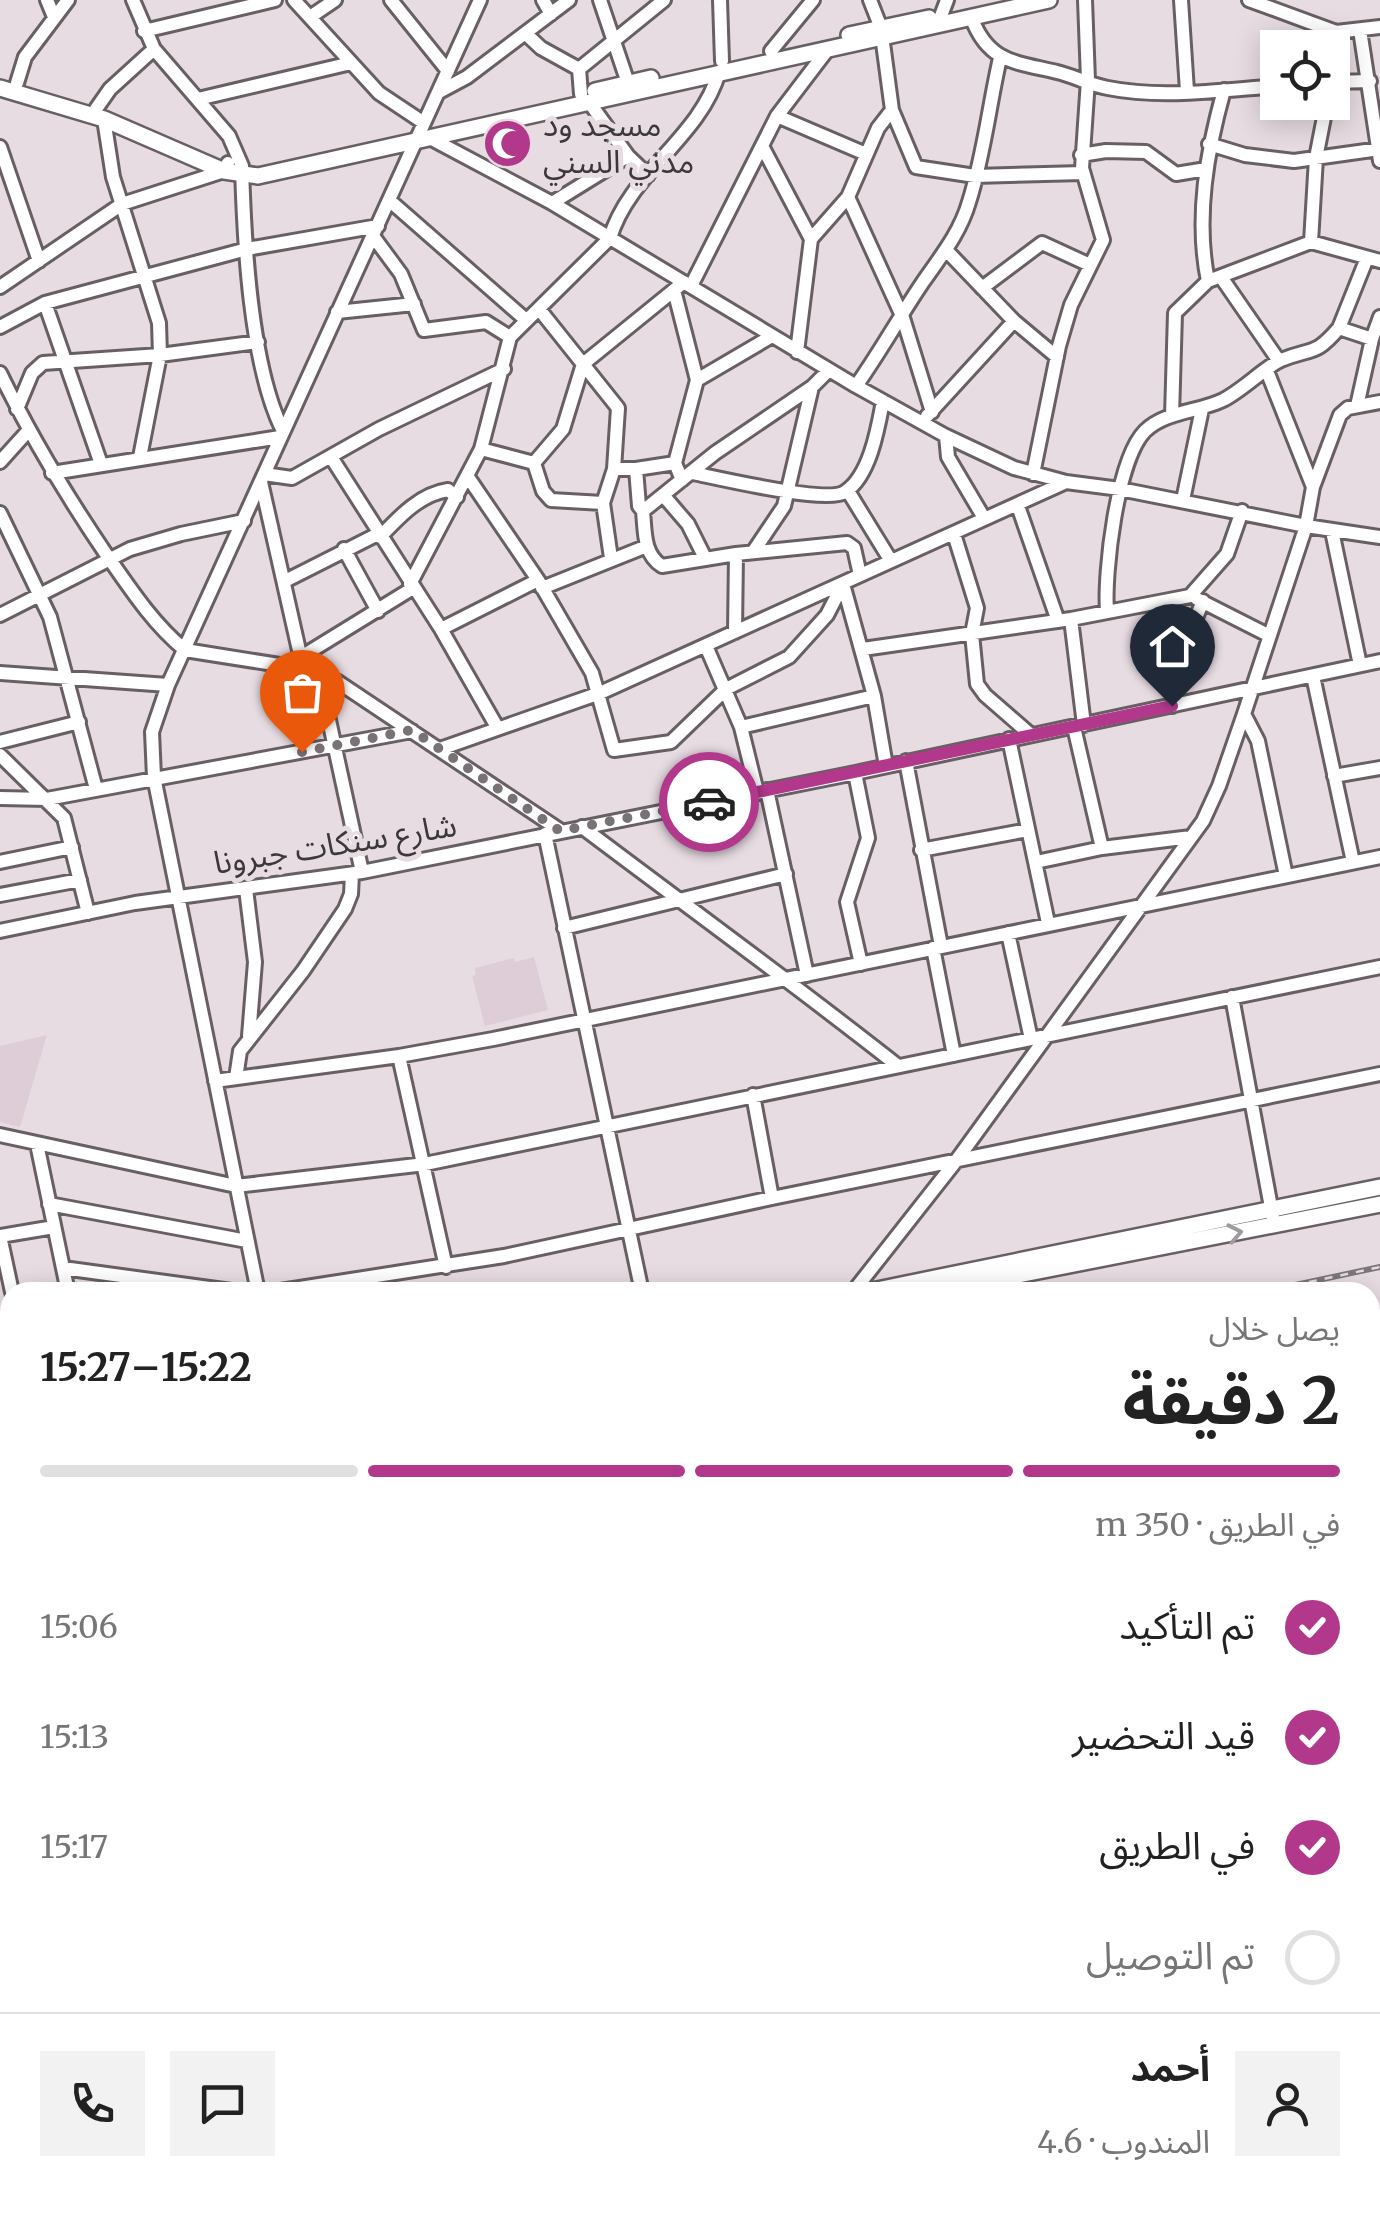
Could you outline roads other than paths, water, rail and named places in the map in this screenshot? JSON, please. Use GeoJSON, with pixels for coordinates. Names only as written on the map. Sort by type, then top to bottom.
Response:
{"type":"FeatureCollection","features":[{"type":"Feature","properties":{"kind":"main road"},"geometry":{"type":"LineString","coordinates":[[585,98],[628,83],[828,49],[1010,0]]}},
{"type":"Feature","properties":{"kind":"main road"},"geometry":{"type":"LineString","coordinates":[[5,89],[100,114],[234,169],[585,98],[771,51],[972,19],[1049,0]]}},
{"type":"Feature","properties":{"kind":"main road"},"geometry":{"type":"LineString","coordinates":[[977,1282],[1273,1218],[1380,1187]]}},
{"type":"Feature","properties":{"kind":"main road"},"geometry":{"type":"LineString","coordinates":[[922,1282],[1273,1218],[1380,1204]]}},
{"type":"Feature","properties":{"kind":"street"},"geometry":{"type":"LineString","coordinates":[[47,0],[54,17]]}},
{"type":"Feature","properties":{"kind":"street"},"geometry":{"type":"LineString","coordinates":[[5,89],[68,0]]}},
{"type":"Feature","properties":{"kind":"street"},"geometry":{"type":"LineString","coordinates":[[133,0],[154,48],[229,136],[258,342],[272,410],[282,434]]}},
{"type":"Feature","properties":{"kind":"street"},"geometry":{"type":"LineString","coordinates":[[144,31],[275,0]]}},
{"type":"Feature","properties":{"kind":"street"},"geometry":{"type":"LineString","coordinates":[[294,0],[350,63],[423,132],[552,202],[683,286],[856,386],[883,401],[927,416],[946,436],[1033,474],[1066,482],[1183,500],[1332,531],[1380,536]]}},
{"type":"Feature","properties":{"kind":"street"},"geometry":{"type":"LineString","coordinates":[[310,17],[335,0]]}},
{"type":"Feature","properties":{"kind":"street"},"geometry":{"type":"LineString","coordinates":[[391,0],[448,71]]}},
{"type":"Feature","properties":{"kind":"street"},"geometry":{"type":"LineString","coordinates":[[256,1282],[154,777],[152,732],[168,685],[480,0]]}},
{"type":"Feature","properties":{"kind":"street"},"geometry":{"type":"LineString","coordinates":[[542,0],[551,14]]}},
{"type":"Feature","properties":{"kind":"street"},"geometry":{"type":"LineString","coordinates":[[437,94],[467,77],[569,0]]}},
{"type":"Feature","properties":{"kind":"street"},"geometry":{"type":"LineString","coordinates":[[600,0],[628,83]]}},
{"type":"Feature","properties":{"kind":"street"},"geometry":{"type":"LineString","coordinates":[[579,69],[664,0]]}},
{"type":"Feature","properties":{"kind":"street"},"geometry":{"type":"LineString","coordinates":[[302,663],[411,586],[481,449],[510,337],[610,238],[648,175],[708,100],[721,66],[720,0]]}},
{"type":"Feature","properties":{"kind":"street"},"geometry":{"type":"LineString","coordinates":[[870,0],[882,33],[892,110],[916,167],[975,176],[1083,174]]}},
{"type":"Feature","properties":{"kind":"street"},"geometry":{"type":"LineString","coordinates":[[941,16],[947,0]]}},
{"type":"Feature","properties":{"kind":"street"},"geometry":{"type":"LineString","coordinates":[[1033,474],[1071,306],[1102,240],[1081,156],[1088,80],[1085,0]]}},
{"type":"Feature","properties":{"kind":"street"},"geometry":{"type":"LineString","coordinates":[[1180,0],[1187,90]]}},
{"type":"Feature","properties":{"kind":"street"},"geometry":{"type":"LineString","coordinates":[[1249,0],[1336,32],[1380,27]]}},
{"type":"Feature","properties":{"kind":"street"},"geometry":{"type":"LineString","coordinates":[[771,51],[809,2]]}},
{"type":"Feature","properties":{"kind":"street"},"geometry":{"type":"LineString","coordinates":[[972,19],[984,44],[1000,58],[1107,88],[1146,93],[1260,87]]}},
{"type":"Feature","properties":{"kind":"street"},"geometry":{"type":"LineString","coordinates":[[1210,144],[1294,161],[1379,153],[1360,30]]}},
{"type":"Feature","properties":{"kind":"street"},"geometry":{"type":"LineString","coordinates":[[524,34],[579,69],[585,98],[628,156],[648,175]]}},
{"type":"Feature","properties":{"kind":"street"},"geometry":{"type":"LineString","coordinates":[[140,457],[160,355],[159,323],[113,177],[100,114],[120,79],[154,48]]}},
{"type":"Feature","properties":{"kind":"street"},"geometry":{"type":"LineString","coordinates":[[534,463],[562,430],[583,364],[683,286],[777,116],[828,49]]}},
{"type":"Feature","properties":{"kind":"street"},"geometry":{"type":"LineString","coordinates":[[856,386],[947,252],[969,202],[986,139],[1000,58]]}},
{"type":"Feature","properties":{"kind":"street"},"geometry":{"type":"LineString","coordinates":[[198,100],[350,63]]}},
{"type":"Feature","properties":{"kind":"street"},"geometry":{"type":"LineString","coordinates":[[1350,82],[1370,82]]}},
{"type":"Feature","properties":{"kind":"street"},"geometry":{"type":"LineString","coordinates":[[1224,90],[1206,169],[1204,250],[1215,279],[1279,361]]}},
{"type":"Feature","properties":{"kind":"street"},"geometry":{"type":"LineString","coordinates":[[797,352],[812,238],[848,197],[878,128],[892,110]]}},
{"type":"Feature","properties":{"kind":"street"},"geometry":{"type":"LineString","coordinates":[[777,116],[866,154]]}},
{"type":"Feature","properties":{"kind":"street"},"geometry":{"type":"LineString","coordinates":[[1311,242],[1316,158],[1323,120]]}},
{"type":"Feature","properties":{"kind":"street"},"geometry":{"type":"LineString","coordinates":[[762,146],[812,238]]}},
{"type":"Feature","properties":{"kind":"street"},"geometry":{"type":"LineString","coordinates":[[0,147],[40,261]]}},
{"type":"Feature","properties":{"kind":"street"},"geometry":{"type":"LineString","coordinates":[[1081,156],[1106,151],[1146,152],[1176,174],[1206,169]]}},
{"type":"Feature","properties":{"kind":"street"},"geometry":{"type":"LineString","coordinates":[[552,202],[628,156]]}},
{"type":"Feature","properties":{"kind":"street"},"geometry":{"type":"LineString","coordinates":[[0,287],[122,204],[234,169]]}},
{"type":"Feature","properties":{"kind":"street"},"geometry":{"type":"LineString","coordinates":[[848,197],[903,318],[927,416]]}},
{"type":"Feature","properties":{"kind":"street"},"geometry":{"type":"LineString","coordinates":[[389,200],[526,320]]}},
{"type":"Feature","properties":{"kind":"street"},"geometry":{"type":"LineString","coordinates":[[0,327],[45,302],[247,249],[375,231]]}},
{"type":"Feature","properties":{"kind":"street"},"geometry":{"type":"LineString","coordinates":[[375,231],[401,274],[424,330],[486,322],[510,337]]}},
{"type":"Feature","properties":{"kind":"street"},"geometry":{"type":"LineString","coordinates":[[1107,611],[1105,590],[1120,489],[1144,432],[1172,416],[1202,409],[1240,391],[1279,361],[1322,348],[1339,328],[1373,260],[1311,242],[1215,279],[1175,313],[1172,416]]}},
{"type":"Feature","properties":{"kind":"street"},"geometry":{"type":"LineString","coordinates":[[982,288],[1042,244],[1090,266]]}},
{"type":"Feature","properties":{"kind":"street"},"geometry":{"type":"LineString","coordinates":[[947,252],[1014,322],[1057,357]]}},
{"type":"Feature","properties":{"kind":"street"},"geometry":{"type":"LineString","coordinates":[[675,463],[697,380],[683,286]]}},
{"type":"Feature","properties":{"kind":"street"},"geometry":{"type":"LineString","coordinates":[[45,302],[101,464]]}},
{"type":"Feature","properties":{"kind":"street"},"geometry":{"type":"LineString","coordinates":[[337,312],[414,304]]}},
{"type":"Feature","properties":{"kind":"street"},"geometry":{"type":"LineString","coordinates":[[539,308],[618,408],[614,469],[602,503],[611,558]]}},
{"type":"Feature","properties":{"kind":"street"},"geometry":{"type":"LineString","coordinates":[[1357,406],[1380,317]]}},
{"type":"Feature","properties":{"kind":"street"},"geometry":{"type":"LineString","coordinates":[[927,416],[1014,322]]}},
{"type":"Feature","properties":{"kind":"street"},"geometry":{"type":"LineString","coordinates":[[1339,328],[1372,339]]}},
{"type":"Feature","properties":{"kind":"street"},"geometry":{"type":"LineString","coordinates":[[697,380],[772,336]]}},
{"type":"Feature","properties":{"kind":"street"},"geometry":{"type":"LineString","coordinates":[[17,409],[38,367],[44,363],[160,355],[258,342]]}},
{"type":"Feature","properties":{"kind":"street"},"geometry":{"type":"LineString","coordinates":[[262,478],[292,478],[379,429],[504,369]]}},
{"type":"Feature","properties":{"kind":"street"},"geometry":{"type":"LineString","coordinates":[[643,510],[716,453],[812,387],[829,370]]}},
{"type":"Feature","properties":{"kind":"street"},"geometry":{"type":"LineString","coordinates":[[1267,371],[1313,487]]}},
{"type":"Feature","properties":{"kind":"street"},"geometry":{"type":"LineString","coordinates":[[0,373],[5,395],[17,409],[52,473],[110,558],[172,639],[185,650],[302,663],[412,730],[560,831]]}},
{"type":"Feature","properties":{"kind":"street"},"geometry":{"type":"LineString","coordinates":[[753,552],[778,516],[787,491],[812,387]]}},
{"type":"Feature","properties":{"kind":"street"},"geometry":{"type":"LineString","coordinates":[[675,463],[687,477],[830,496],[848,491],[871,453],[883,401]]}},
{"type":"Feature","properties":{"kind":"street"},"geometry":{"type":"LineString","coordinates":[[861,1282],[956,1161],[1202,821],[1219,786],[1244,714],[1306,526],[1313,487],[1340,415],[1357,406],[1380,402]]}},
{"type":"Feature","properties":{"kind":"street"},"geometry":{"type":"LineString","coordinates":[[1183,500],[1202,409]]}},
{"type":"Feature","properties":{"kind":"street"},"geometry":{"type":"LineString","coordinates":[[0,462],[28,430]]}},
{"type":"Feature","properties":{"kind":"street"},"geometry":{"type":"LineString","coordinates":[[52,473],[282,434]]}},
{"type":"Feature","properties":{"kind":"street"},"geometry":{"type":"LineString","coordinates":[[946,436],[948,457],[984,518]]}},
{"type":"Feature","properties":{"kind":"street"},"geometry":{"type":"LineString","coordinates":[[481,449],[534,463]]}},
{"type":"Feature","properties":{"kind":"street"},"geometry":{"type":"LineString","coordinates":[[330,456],[441,629],[497,727]]}},
{"type":"Feature","properties":{"kind":"street"},"geometry":{"type":"LineString","coordinates":[[534,463],[550,500],[602,503]]}},
{"type":"Feature","properties":{"kind":"street"},"geometry":{"type":"LineString","coordinates":[[614,469],[675,463]]}},
{"type":"Feature","properties":{"kind":"street"},"geometry":{"type":"LineString","coordinates":[[636,469],[647,546],[662,566],[847,542],[854,548],[860,574]]}},
{"type":"Feature","properties":{"kind":"street"},"geometry":{"type":"LineString","coordinates":[[468,477],[540,584],[592,673],[611,744],[620,751],[670,742],[726,689],[789,657],[827,615],[843,584]]}},
{"type":"Feature","properties":{"kind":"street"},"geometry":{"type":"LineString","coordinates":[[262,478],[302,663]]}},
{"type":"Feature","properties":{"kind":"street"},"geometry":{"type":"LineString","coordinates":[[440,750],[600,694],[1066,482]]}},
{"type":"Feature","properties":{"kind":"street"},"geometry":{"type":"LineString","coordinates":[[285,582],[379,535],[406,510],[438,492],[448,490],[457,497]]}},
{"type":"Feature","properties":{"kind":"street"},"geometry":{"type":"LineString","coordinates":[[848,491],[891,561]]}},
{"type":"Feature","properties":{"kind":"street"},"geometry":{"type":"LineString","coordinates":[[663,495],[688,524],[705,558]]}},
{"type":"Feature","properties":{"kind":"street"},"geometry":{"type":"LineString","coordinates":[[1018,506],[1064,620],[1102,848]]}},
{"type":"Feature","properties":{"kind":"street"},"geometry":{"type":"LineString","coordinates":[[1172,706],[1196,599],[1227,554],[1242,511]]}},
{"type":"Feature","properties":{"kind":"street"},"geometry":{"type":"LineString","coordinates":[[0,513],[50,617],[96,789]]}},
{"type":"Feature","properties":{"kind":"street"},"geometry":{"type":"LineString","coordinates":[[0,615],[110,558],[181,534],[244,521]]}},
{"type":"Feature","properties":{"kind":"street"},"geometry":{"type":"LineString","coordinates":[[1332,531],[1360,665]]}},
{"type":"Feature","properties":{"kind":"street"},"geometry":{"type":"LineString","coordinates":[[954,534],[977,608],[972,634],[977,684],[1031,735]]}},
{"type":"Feature","properties":{"kind":"street"},"geometry":{"type":"LineString","coordinates":[[441,629],[540,584],[647,546]]}},
{"type":"Feature","properties":{"kind":"street"},"geometry":{"type":"LineString","coordinates":[[344,550],[378,610]]}},
{"type":"Feature","properties":{"kind":"street"},"geometry":{"type":"LineString","coordinates":[[734,632],[736,554]]}},
{"type":"Feature","properties":{"kind":"street"},"geometry":{"type":"LineString","coordinates":[[843,584],[863,649],[886,766]]}},
{"type":"Feature","properties":{"kind":"street"},"geometry":{"type":"LineString","coordinates":[[863,649],[1196,599],[1268,635]]}},
{"type":"Feature","properties":{"kind":"street"},"geometry":{"type":"LineString","coordinates":[[706,646],[726,689],[762,791],[786,874],[807,976]]}},
{"type":"Feature","properties":{"kind":"street","name":"شارع سنكات جبرونا"},"geometry":{"type":"LineString","coordinates":[[0,930],[179,896],[357,873],[855,774],[1380,661]]}},
{"type":"Feature","properties":{"kind":"street"},"geometry":{"type":"LineString","coordinates":[[0,673],[168,685]]}},
{"type":"Feature","properties":{"kind":"street"},"geometry":{"type":"LineString","coordinates":[[236,1078],[238,1056],[345,909],[357,873],[319,674]]}},
{"type":"Feature","properties":{"kind":"street"},"geometry":{"type":"LineString","coordinates":[[1313,676],[1353,862]]}},
{"type":"Feature","properties":{"kind":"street"},"geometry":{"type":"LineString","coordinates":[[740,727],[874,696]]}},
{"type":"Feature","properties":{"kind":"street"},"geometry":{"type":"LineString","coordinates":[[1244,714],[1258,741],[1286,876]]}},
{"type":"Feature","properties":{"kind":"street"},"geometry":{"type":"LineString","coordinates":[[0,742],[79,722]]}},
{"type":"Feature","properties":{"kind":"street"},"geometry":{"type":"LineString","coordinates":[[2,802],[47,799],[412,730]]}},
{"type":"Feature","properties":{"kind":"street"},"geometry":{"type":"LineString","coordinates":[[1009,740],[1048,924]]}},
{"type":"Feature","properties":{"kind":"street"},"geometry":{"type":"LineString","coordinates":[[0,755],[64,818],[88,912]]}},
{"type":"Feature","properties":{"kind":"street"},"geometry":{"type":"LineString","coordinates":[[906,761],[954,1054]]}},
{"type":"Feature","properties":{"kind":"street"},"geometry":{"type":"LineString","coordinates":[[1334,776],[1380,768]]}},
{"type":"Feature","properties":{"kind":"street"},"geometry":{"type":"LineString","coordinates":[[855,774],[868,838],[847,902],[862,964]]}},
{"type":"Feature","properties":{"kind":"street"},"geometry":{"type":"LineString","coordinates":[[582,827],[788,979],[898,1066]]}},
{"type":"Feature","properties":{"kind":"street"},"geometry":{"type":"LineString","coordinates":[[922,850],[1028,830]]}},
{"type":"Feature","properties":{"kind":"street"},"geometry":{"type":"LineString","coordinates":[[545,834],[640,1282]]}},
{"type":"Feature","properties":{"kind":"street"},"geometry":{"type":"LineString","coordinates":[[1036,862],[1102,848],[1191,837]]}},
{"type":"Feature","properties":{"kind":"street"},"geometry":{"type":"LineString","coordinates":[[0,862],[72,846]]}},
{"type":"Feature","properties":{"kind":"street"},"geometry":{"type":"LineString","coordinates":[[216,1081],[400,1056],[1380,857]]}},
{"type":"Feature","properties":{"kind":"street"},"geometry":{"type":"LineString","coordinates":[[564,928],[786,874]]}},
{"type":"Feature","properties":{"kind":"street"},"geometry":{"type":"LineString","coordinates":[[0,895],[80,880]]}},
{"type":"Feature","properties":{"kind":"street"},"geometry":{"type":"LineString","coordinates":[[246,889],[254,962],[249,1038]]}},
{"type":"Feature","properties":{"kind":"street"},"geometry":{"type":"LineString","coordinates":[[1008,933],[1031,1039]]}},
{"type":"Feature","properties":{"kind":"street"},"geometry":{"type":"LineString","coordinates":[[0,1136],[236,1186],[425,1164],[1380,967]]}},
{"type":"Feature","properties":{"kind":"street"},"geometry":{"type":"LineString","coordinates":[[1232,997],[1273,1218]]}},
{"type":"Feature","properties":{"kind":"street"},"geometry":{"type":"LineString","coordinates":[[400,1056],[446,1267]]}},
{"type":"Feature","properties":{"kind":"street"},"geometry":{"type":"LineString","coordinates":[[343,1282],[446,1267],[1380,1074]]}},
{"type":"Feature","properties":{"kind":"street"},"geometry":{"type":"LineString","coordinates":[[753,1095],[772,1198]]}},
{"type":"Feature","properties":{"kind":"street"},"geometry":{"type":"LineString","coordinates":[[36,1144],[66,1282]]}},
{"type":"Feature","properties":{"kind":"street"},"geometry":{"type":"LineString","coordinates":[[49,1204],[247,1241]]}},
{"type":"Feature","properties":{"kind":"street"},"geometry":{"type":"LineString","coordinates":[[10,1282],[0,1236],[54,1227]]}},
{"type":"Feature","properties":{"kind":"street"},"geometry":{"type":"LineString","coordinates":[[63,1268],[166,1282]]}},
{"type":"Feature","properties":{"kind":"railway"},"geometry":{"type":"LineString","coordinates":[[1309,1282],[1380,1267]]}},
{"type":"Feature","properties":{"kind":"place","name":"مسجد ود مدني السني"},"geometry":{"type":"Point","coordinates":[508,143]}}]}
